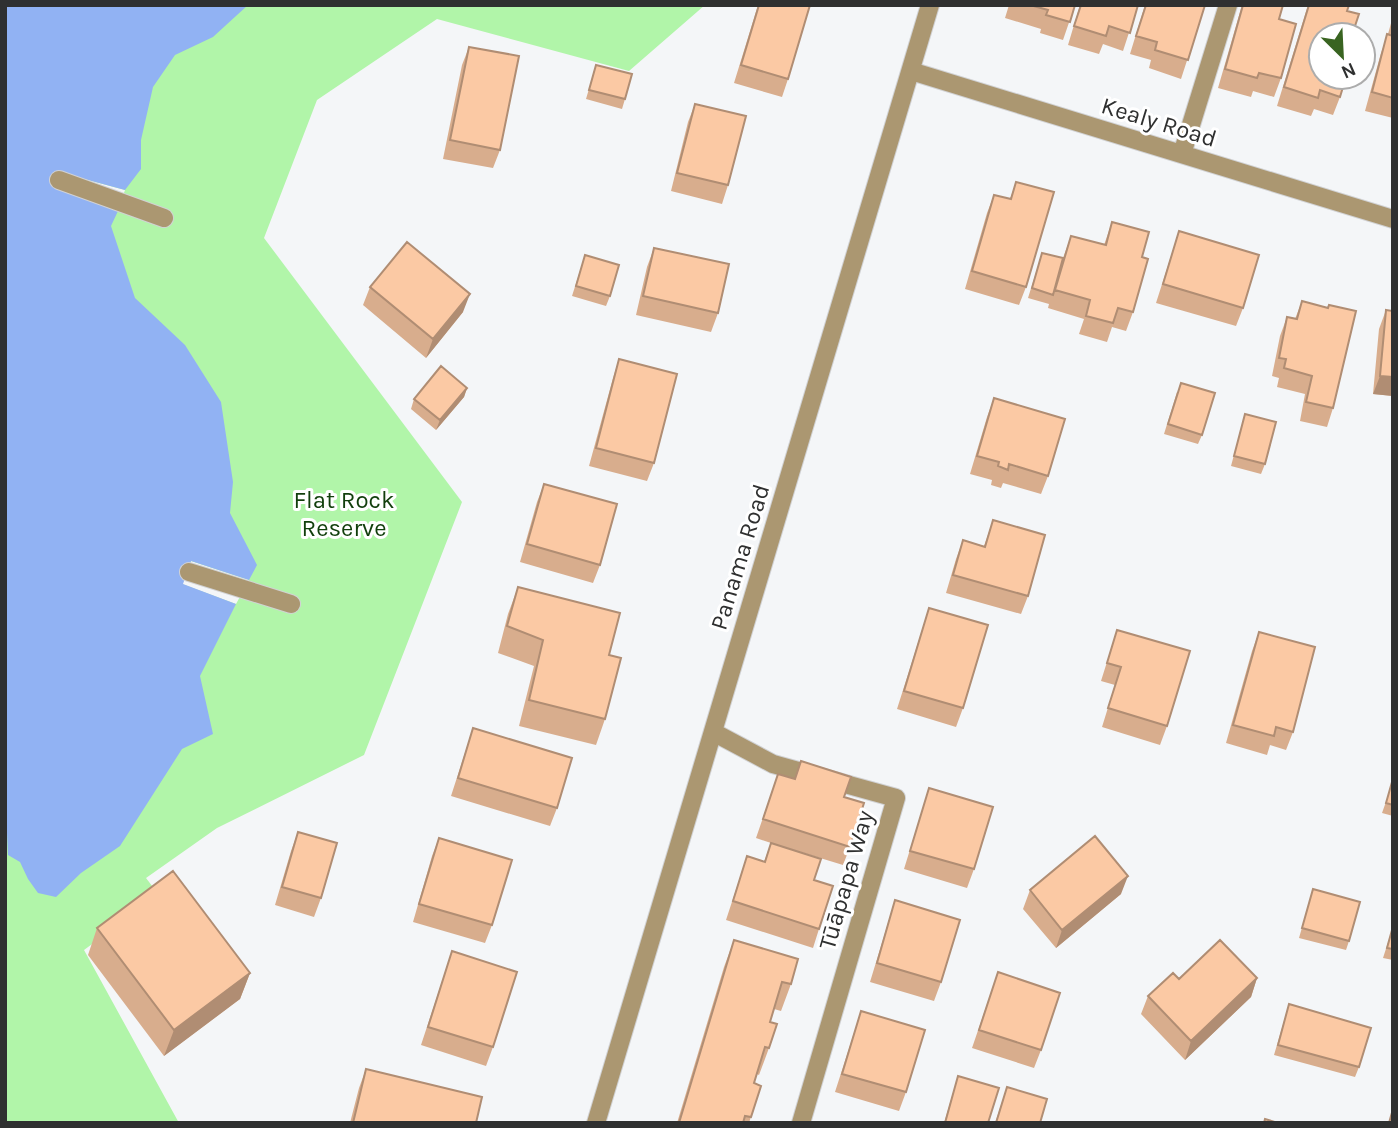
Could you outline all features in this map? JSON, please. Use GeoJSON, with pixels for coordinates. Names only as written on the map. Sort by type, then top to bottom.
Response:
{"type":"FeatureCollection","features":[{"type":"Feature","properties":{"kind":"street","name":"Panama Road"},"geometry":{"type":"LineString","coordinates":[[596,1123],[930,5]]}},
{"type":"Feature","properties":{"kind":"street"},"geometry":{"type":"LineString","coordinates":[[1182,154],[1228,5]]}},
{"type":"Feature","properties":{"kind":"street","name":"Kealy Road"},"geometry":{"type":"LineString","coordinates":[[911,71],[1393,219]]}},
{"type":"Feature","properties":{"kind":"street"},"geometry":{"type":"LineString","coordinates":[[59,180],[164,218]]}},
{"type":"Feature","properties":{"kind":"street"},"geometry":{"type":"LineString","coordinates":[[189,572],[291,604]]}},
{"type":"Feature","properties":{"kind":"street","name":"Tūāpapa Way"},"geometry":{"type":"LineString","coordinates":[[713,732],[773,764],[895,798],[801,1123]]}},
{"type":"Feature","properties":{"kind":"green space","name":"Flat Rock Reserve"},"geometry":{"type":"Polygon","coordinates":[[[5,5],[705,5],[629,71],[437,19],[317,100],[264,238],[462,502],[364,755],[217,828],[146,878],[159,895],[84,950],[179,1123],[5,1123],[5,5]],[[62,173],[56,188],[118,210],[125,190],[62,173]],[[191,561],[182,584],[236,604],[249,580],[191,561]]]}},
{"type":"Feature","properties":{"kind":"water"},"geometry":{"type":"Polygon","coordinates":[[[5,5],[248,5],[213,37],[175,55],[153,87],[141,140],[141,169],[125,190],[62,173],[55,188],[118,211],[111,226],[135,298],[185,345],[221,402],[233,482],[230,513],[257,565],[249,580],[191,561],[183,584],[236,604],[200,676],[213,734],[182,749],[120,846],[81,873],[56,897],[38,893],[20,862],[8,855],[5,831],[5,5]]]}},
{"type":"Feature","properties":{"kind":"building"},"geometry":{"type":"Polygon","coordinates":[[[759,5],[810,5],[788,79],[741,65],[759,5]]]}},
{"type":"Feature","properties":{"kind":"building"},"geometry":{"type":"Polygon","coordinates":[[[1030,5],[1075,5],[1070,22],[1046,15],[1048,10],[1030,5]]]}},
{"type":"Feature","properties":{"kind":"building"},"geometry":{"type":"Polygon","coordinates":[[[1081,5],[1138,5],[1130,33],[1109,26],[1106,36],[1074,26],[1081,5]]]}},
{"type":"Feature","properties":{"kind":"building"},"geometry":{"type":"Polygon","coordinates":[[[1146,5],[1205,5],[1188,60],[1155,50],[1157,42],[1136,36],[1146,5]]]}},
{"type":"Feature","properties":{"kind":"building"},"geometry":{"type":"Polygon","coordinates":[[[1243,5],[1283,5],[1279,19],[1296,24],[1281,78],[1259,73],[1257,78],[1225,69],[1243,5]]]}},
{"type":"Feature","properties":{"kind":"building"},"geometry":{"type":"Polygon","coordinates":[[[1309,5],[1349,5],[1347,11],[1359,14],[1357,21],[1307,21],[1307,91],[1320,91],[1318,98],[1284,87],[1309,5]]]}},
{"type":"Feature","properties":{"kind":"building"},"geometry":{"type":"Polygon","coordinates":[[[1387,34],[1393,36],[1393,98],[1372,92],[1377,91],[1377,73],[1387,34]]]}},
{"type":"Feature","properties":{"kind":"building"},"geometry":{"type":"Polygon","coordinates":[[[469,47],[519,56],[500,150],[450,140],[469,47]]]}},
{"type":"Feature","properties":{"kind":"building"},"geometry":{"type":"Polygon","coordinates":[[[596,65],[632,74],[625,99],[589,90],[596,65]]]}},
{"type":"Feature","properties":{"kind":"building"},"geometry":{"type":"Polygon","coordinates":[[[1323,91],[1342,91],[1340,97],[1323,91]]]}},
{"type":"Feature","properties":{"kind":"building"},"geometry":{"type":"Polygon","coordinates":[[[695,104],[746,116],[728,185],[677,173],[695,104]]]}},
{"type":"Feature","properties":{"kind":"building"},"geometry":{"type":"Polygon","coordinates":[[[1016,182],[1054,192],[1026,287],[972,271],[994,195],[1011,199],[1016,182]]]}},
{"type":"Feature","properties":{"kind":"building"},"geometry":{"type":"Polygon","coordinates":[[[1112,222],[1149,232],[1142,257],[1148,259],[1133,312],[1118,308],[1113,323],[1086,316],[1090,300],[1055,290],[1071,236],[1106,245],[1112,222]]]}},
{"type":"Feature","properties":{"kind":"building"},"geometry":{"type":"Polygon","coordinates":[[[1179,231],[1259,255],[1243,308],[1163,284],[1179,231]]]}},
{"type":"Feature","properties":{"kind":"building"},"geometry":{"type":"Polygon","coordinates":[[[407,242],[470,294],[433,339],[370,287],[407,242]]]}},
{"type":"Feature","properties":{"kind":"building"},"geometry":{"type":"Polygon","coordinates":[[[654,248],[729,264],[718,313],[643,296],[654,248]]]}},
{"type":"Feature","properties":{"kind":"building"},"geometry":{"type":"Polygon","coordinates":[[[1042,253],[1063,258],[1053,295],[1032,288],[1042,253]]]}},
{"type":"Feature","properties":{"kind":"building"},"geometry":{"type":"Polygon","coordinates":[[[585,255],[619,265],[610,296],[576,286],[585,255]]]}},
{"type":"Feature","properties":{"kind":"building"},"geometry":{"type":"Polygon","coordinates":[[[1302,301],[1328,308],[1329,305],[1356,311],[1333,408],[1306,402],[1312,376],[1284,368],[1286,359],[1279,358],[1287,317],[1297,319],[1302,301]]]}},
{"type":"Feature","properties":{"kind":"building"},"geometry":{"type":"Polygon","coordinates":[[[1386,310],[1393,311],[1393,377],[1380,376],[1386,310]]]}},
{"type":"Feature","properties":{"kind":"building"},"geometry":{"type":"Polygon","coordinates":[[[619,359],[677,374],[654,463],[596,448],[619,359]]]}},
{"type":"Feature","properties":{"kind":"building"},"geometry":{"type":"Polygon","coordinates":[[[441,366],[467,388],[440,420],[414,399],[441,366]]]}},
{"type":"Feature","properties":{"kind":"building"},"geometry":{"type":"Polygon","coordinates":[[[1181,383],[1215,393],[1202,435],[1168,424],[1181,383]]]}},
{"type":"Feature","properties":{"kind":"building"},"geometry":{"type":"Polygon","coordinates":[[[994,398],[1065,419],[1048,476],[1009,464],[1008,470],[998,466],[999,462],[977,456],[994,398]]]}},
{"type":"Feature","properties":{"kind":"building"},"geometry":{"type":"Polygon","coordinates":[[[1245,414],[1276,422],[1265,464],[1234,456],[1245,414]]]}},
{"type":"Feature","properties":{"kind":"building"},"geometry":{"type":"Polygon","coordinates":[[[544,484],[617,504],[600,565],[527,544],[544,484]]]}},
{"type":"Feature","properties":{"kind":"building"},"geometry":{"type":"Polygon","coordinates":[[[993,520],[1045,535],[1028,596],[953,575],[963,540],[985,547],[993,520]]]}},
{"type":"Feature","properties":{"kind":"building"},"geometry":{"type":"Polygon","coordinates":[[[518,587],[620,613],[609,655],[621,658],[605,719],[529,700],[543,640],[507,626],[518,587]]]}},
{"type":"Feature","properties":{"kind":"building"},"geometry":{"type":"Polygon","coordinates":[[[929,608],[988,625],[963,708],[904,691],[929,608]]]}},
{"type":"Feature","properties":{"kind":"building"},"geometry":{"type":"Polygon","coordinates":[[[1117,630],[1190,651],[1167,726],[1108,708],[1121,667],[1107,663],[1117,630]]]}},
{"type":"Feature","properties":{"kind":"building"},"geometry":{"type":"Polygon","coordinates":[[[1259,632],[1315,647],[1293,732],[1276,727],[1274,736],[1233,725],[1259,632]]]}},
{"type":"Feature","properties":{"kind":"building"},"geometry":{"type":"Polygon","coordinates":[[[473,728],[572,758],[557,808],[458,778],[473,728]]]}},
{"type":"Feature","properties":{"kind":"building"},"geometry":{"type":"Polygon","coordinates":[[[801,761],[851,777],[844,797],[864,803],[850,847],[763,819],[778,774],[795,779],[801,761]]]}},
{"type":"Feature","properties":{"kind":"building"},"geometry":{"type":"Polygon","coordinates":[[[1393,782],[1393,805],[1386,803],[1393,782]]]}},
{"type":"Feature","properties":{"kind":"building"},"geometry":{"type":"Polygon","coordinates":[[[929,788],[993,807],[974,869],[910,851],[929,788]]]}},
{"type":"Feature","properties":{"kind":"building"},"geometry":{"type":"Polygon","coordinates":[[[298,832],[337,843],[321,898],[282,887],[298,832]]]}},
{"type":"Feature","properties":{"kind":"building"},"geometry":{"type":"Polygon","coordinates":[[[1095,836],[1128,876],[1062,930],[1030,890],[1095,836]]]}},
{"type":"Feature","properties":{"kind":"building"},"geometry":{"type":"Polygon","coordinates":[[[439,838],[512,860],[492,925],[419,904],[439,838]]]}},
{"type":"Feature","properties":{"kind":"building"},"geometry":{"type":"Polygon","coordinates":[[[771,843],[821,859],[814,880],[833,886],[819,929],[733,901],[747,856],[765,862],[771,843]]]}},
{"type":"Feature","properties":{"kind":"building"},"geometry":{"type":"Polygon","coordinates":[[[173,871],[250,973],[174,1030],[97,928],[173,871]]]}},
{"type":"Feature","properties":{"kind":"building"},"geometry":{"type":"Polygon","coordinates":[[[1313,889],[1360,902],[1349,941],[1302,928],[1313,889]]]}},
{"type":"Feature","properties":{"kind":"building"},"geometry":{"type":"Polygon","coordinates":[[[895,900],[960,920],[941,982],[877,963],[895,900]]]}},
{"type":"Feature","properties":{"kind":"building"},"geometry":{"type":"Polygon","coordinates":[[[1393,930],[1393,949],[1387,948],[1393,930]]]}},
{"type":"Feature","properties":{"kind":"building"},"geometry":{"type":"Polygon","coordinates":[[[734,940],[798,959],[791,984],[782,982],[770,1022],[777,1024],[769,1048],[765,1047],[754,1083],[761,1086],[751,1117],[745,1116],[743,1123],[679,1123],[734,940]]]}},
{"type":"Feature","properties":{"kind":"building"},"geometry":{"type":"Polygon","coordinates":[[[1220,940],[1257,978],[1191,1041],[1148,996],[1173,973],[1179,979],[1220,940]]]}},
{"type":"Feature","properties":{"kind":"building"},"geometry":{"type":"Polygon","coordinates":[[[452,951],[517,972],[493,1047],[428,1027],[452,951]]]}},
{"type":"Feature","properties":{"kind":"building"},"geometry":{"type":"Polygon","coordinates":[[[998,972],[1060,993],[1041,1050],[979,1030],[998,972]]]}},
{"type":"Feature","properties":{"kind":"building"},"geometry":{"type":"Polygon","coordinates":[[[1289,1004],[1371,1028],[1359,1067],[1278,1045],[1289,1004]]]}},
{"type":"Feature","properties":{"kind":"building"},"geometry":{"type":"Polygon","coordinates":[[[861,1011],[925,1030],[906,1092],[842,1074],[861,1011]]]}},
{"type":"Feature","properties":{"kind":"building"},"geometry":{"type":"Polygon","coordinates":[[[366,1069],[482,1097],[476,1123],[353,1123],[366,1069]]]}},
{"type":"Feature","properties":{"kind":"building"},"geometry":{"type":"Polygon","coordinates":[[[958,1076],[999,1088],[988,1123],[945,1123],[958,1076]]]}},
{"type":"Feature","properties":{"kind":"building"},"geometry":{"type":"Polygon","coordinates":[[[1007,1087],[1047,1099],[1040,1123],[996,1123],[1007,1087]]]}}]}
